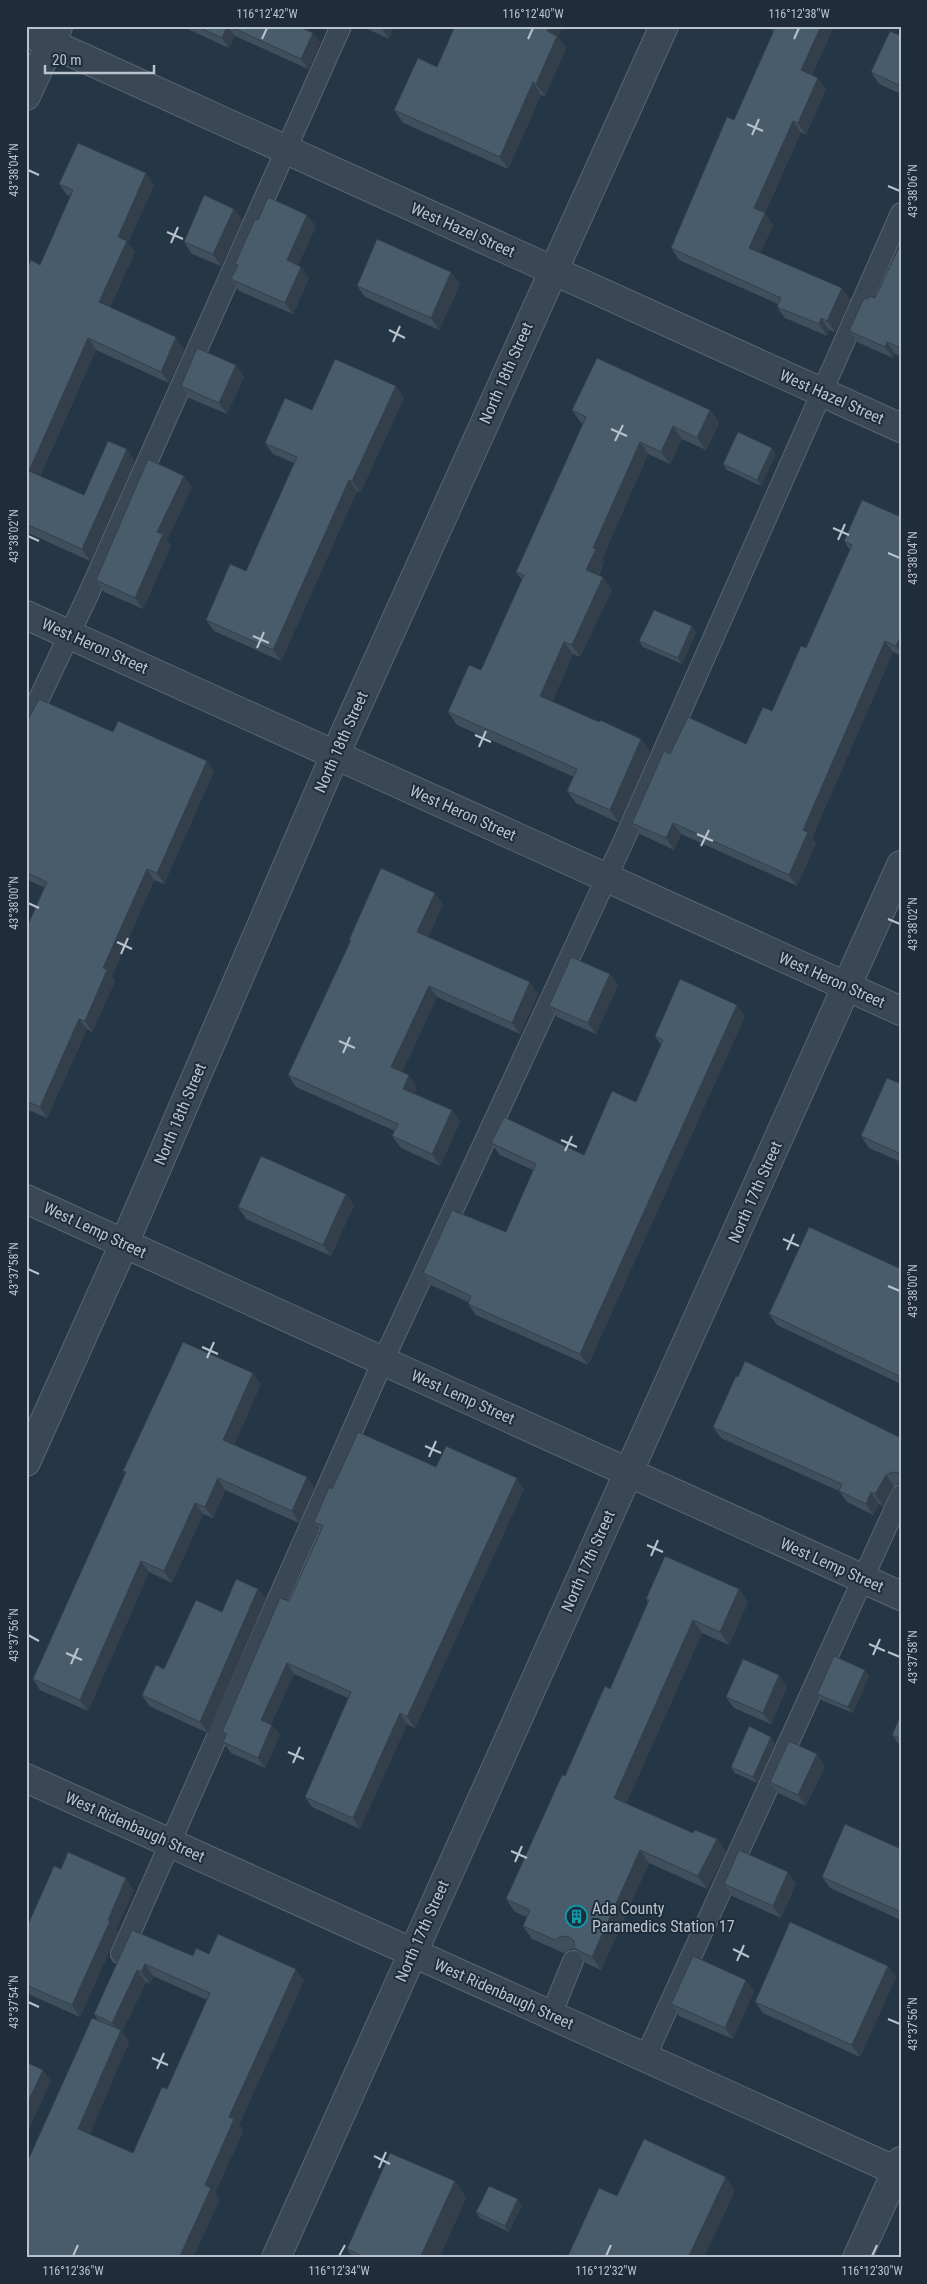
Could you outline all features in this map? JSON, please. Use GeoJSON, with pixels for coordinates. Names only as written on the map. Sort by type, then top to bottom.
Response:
{"type":"FeatureCollection","features":[{"type":"Feature","properties":{"kind":"street","name":"North 18th Street"},"geometry":{"type":"LineString","coordinates":[[26,1462],[124,1244],[335,754],[552,270],[664,26]]}},
{"type":"Feature","properties":{"kind":"street","name":"West Hazel Street"},"geometry":{"type":"LineString","coordinates":[[26,32],[54,35],[286,150],[901,428]]}},
{"type":"Feature","properties":{"kind":"street"},"geometry":{"type":"LineString","coordinates":[[26,96],[54,35]]}},
{"type":"Feature","properties":{"kind":"street","name":"West Heron Street"},"geometry":{"type":"LineString","coordinates":[[26,615],[901,1011]]}},
{"type":"Feature","properties":{"kind":"street","name":"North 17th Street"},"geometry":{"type":"LineString","coordinates":[[276,2258],[628,1472],[848,988],[901,865]]}},
{"type":"Feature","properties":{"kind":"street","name":"West Lemp Street"},"geometry":{"type":"LineString","coordinates":[[26,1198],[901,1596]]}},
{"type":"Feature","properties":{"kind":"street","name":"West Ridenbaugh Street"},"geometry":{"type":"LineString","coordinates":[[26,1778],[645,2058],[899,2168]]}},
{"type":"Feature","properties":{"kind":"street"},"geometry":{"type":"LineString","coordinates":[[857,2258],[899,2168]]}},
{"type":"Feature","properties":{"kind":"lane"},"geometry":{"type":"LineString","coordinates":[[26,726],[88,595],[341,26]]}},
{"type":"Feature","properties":{"kind":"lane"},"geometry":{"type":"LineString","coordinates":[[112,1975],[383,1361],[606,878],[901,213]]}},
{"type":"Feature","properties":{"kind":"lane"},"geometry":{"type":"LineString","coordinates":[[645,2058],[901,1495]]}},
{"type":"Feature","properties":{"kind":"lane"},"geometry":{"type":"LineString","coordinates":[[551,2015],[574,1960]]}},
{"type":"Feature","properties":{"kind":"building"},"geometry":{"type":"Polygon","coordinates":[[[196,26],[227,26],[222,38],[196,26]]]}},
{"type":"Feature","properties":{"kind":"building"},"geometry":{"type":"Polygon","coordinates":[[[229,26],[297,26],[313,33],[301,59],[229,26]]]}},
{"type":"Feature","properties":{"kind":"building"},"geometry":{"type":"Polygon","coordinates":[[[455,26],[549,26],[547,31],[557,36],[536,84],[533,82],[500,157],[394,110],[418,58],[437,67],[455,26]]]}},
{"type":"Feature","properties":{"kind":"building"},"geometry":{"type":"Polygon","coordinates":[[[770,26],[821,26],[801,70],[818,78],[798,123],[793,121],[754,208],[765,213],[749,248],[842,288],[827,321],[821,318],[819,324],[777,307],[781,298],[671,248],[727,117],[734,120],[775,28],[770,26]]]}},
{"type":"Feature","properties":{"kind":"building"},"geometry":{"type":"Polygon","coordinates":[[[890,31],[901,36],[901,86],[871,72],[890,31]]]}},
{"type":"Feature","properties":{"kind":"building"},"geometry":{"type":"Polygon","coordinates":[[[78,143],[146,173],[118,237],[127,241],[99,302],[176,337],[161,372],[88,338],[29,471],[84,495],[108,441],[127,449],[82,549],[26,524],[26,270],[31,260],[40,265],[73,190],[59,184],[78,143]]]}},
{"type":"Feature","properties":{"kind":"building"},"geometry":{"type":"Polygon","coordinates":[[[204,195],[234,209],[213,254],[184,242],[204,195]]]}},
{"type":"Feature","properties":{"kind":"building"},"geometry":{"type":"Polygon","coordinates":[[[268,197],[307,215],[287,260],[301,267],[285,303],[231,279],[238,265],[235,264],[255,219],[258,220],[268,197]]]}},
{"type":"Feature","properties":{"kind":"building"},"geometry":{"type":"Polygon","coordinates":[[[377,239],[451,272],[431,318],[357,286],[377,239]]]}},
{"type":"Feature","properties":{"kind":"building"},"geometry":{"type":"Polygon","coordinates":[[[901,243],[901,348],[887,342],[885,347],[849,331],[864,298],[868,299],[869,296],[875,298],[901,243]]]}},
{"type":"Feature","properties":{"kind":"building"},"geometry":{"type":"Polygon","coordinates":[[[197,348],[236,365],[219,403],[181,386],[197,348]]]}},
{"type":"Feature","properties":{"kind":"building"},"geometry":{"type":"Polygon","coordinates":[[[597,358],[710,410],[697,438],[673,426],[661,452],[640,442],[593,548],[596,549],[586,570],[603,577],[572,645],[564,642],[540,696],[641,739],[610,810],[567,791],[577,769],[448,712],[469,665],[481,670],[524,575],[516,572],[586,417],[572,410],[597,358]]]}},
{"type":"Feature","properties":{"kind":"building"},"geometry":{"type":"Polygon","coordinates":[[[335,359],[396,386],[352,481],[349,480],[273,650],[206,620],[230,564],[246,571],[297,457],[265,443],[285,398],[312,410],[335,359]]]}},
{"type":"Feature","properties":{"kind":"building"},"geometry":{"type":"Polygon","coordinates":[[[738,432],[772,448],[757,480],[723,464],[738,432]]]}},
{"type":"Feature","properties":{"kind":"building"},"geometry":{"type":"Polygon","coordinates":[[[148,459],[184,476],[157,532],[163,534],[135,598],[96,580],[148,459]]]}},
{"type":"Feature","properties":{"kind":"building"},"geometry":{"type":"Polygon","coordinates":[[[862,500],[901,517],[901,635],[896,646],[885,641],[803,830],[808,832],[789,875],[673,823],[666,838],[632,823],[664,751],[670,754],[688,717],[746,744],[763,707],[772,711],[801,646],[806,648],[852,545],[844,541],[862,500]]]}},
{"type":"Feature","properties":{"kind":"building"},"geometry":{"type":"Polygon","coordinates":[[[654,610],[692,626],[678,658],[639,641],[654,610]]]}},
{"type":"Feature","properties":{"kind":"building"},"geometry":{"type":"Polygon","coordinates":[[[39,699],[113,732],[118,721],[207,761],[157,873],[147,869],[103,968],[107,970],[85,1021],[79,1019],[40,1107],[26,1101],[26,929],[47,882],[26,872],[26,724],[39,699]]]}},
{"type":"Feature","properties":{"kind":"building"},"geometry":{"type":"Polygon","coordinates":[[[381,868],[435,893],[417,932],[530,982],[512,1023],[429,986],[391,1067],[409,1075],[403,1089],[452,1110],[432,1154],[392,1136],[398,1124],[288,1075],[351,940],[349,940],[381,868]]]}},
{"type":"Feature","properties":{"kind":"building"},"geometry":{"type":"Polygon","coordinates":[[[571,957],[610,974],[588,1023],[549,1006],[571,957]]]}},
{"type":"Feature","properties":{"kind":"building"},"geometry":{"type":"Polygon","coordinates":[[[680,979],[737,1005],[580,1354],[468,1304],[471,1296],[423,1273],[452,1210],[506,1232],[536,1164],[491,1143],[504,1117],[584,1155],[612,1091],[636,1102],[663,1040],[655,1036],[680,979]]]}},
{"type":"Feature","properties":{"kind":"building"},"geometry":{"type":"Polygon","coordinates":[[[887,1078],[901,1084],[901,1154],[861,1136],[887,1078]]]}},
{"type":"Feature","properties":{"kind":"building"},"geometry":{"type":"Polygon","coordinates":[[[261,1156],[346,1194],[323,1245],[238,1207],[261,1156]]]}},
{"type":"Feature","properties":{"kind":"building"},"geometry":{"type":"Polygon","coordinates":[[[809,1227],[901,1269],[901,1377],[769,1314],[809,1227]]]}},
{"type":"Feature","properties":{"kind":"building"},"geometry":{"type":"Polygon","coordinates":[[[183,1342],[253,1373],[223,1440],[307,1477],[292,1511],[218,1478],[205,1507],[195,1503],[164,1571],[141,1561],[80,1700],[33,1679],[126,1472],[123,1471],[183,1342]]]}},
{"type":"Feature","properties":{"kind":"building"},"geometry":{"type":"Polygon","coordinates":[[[745,1361],[901,1438],[901,1477],[899,1473],[892,1472],[886,1475],[875,1494],[871,1492],[866,1504],[839,1491],[842,1484],[713,1427],[736,1376],[738,1377],[745,1361]]]}},
{"type":"Feature","properties":{"kind":"building"},"geometry":{"type":"Polygon","coordinates":[[[358,1432],[436,1467],[446,1446],[517,1478],[407,1717],[400,1713],[353,1818],[305,1797],[351,1692],[287,1663],[261,1720],[272,1725],[258,1758],[223,1742],[227,1734],[222,1732],[280,1598],[289,1601],[323,1526],[314,1522],[329,1487],[332,1489],[358,1432]]]}},
{"type":"Feature","properties":{"kind":"building"},"geometry":{"type":"Polygon","coordinates":[[[901,1494],[901,1507],[897,1505],[901,1494]]]}},
{"type":"Feature","properties":{"kind":"building"},"geometry":{"type":"Polygon","coordinates":[[[665,1556],[739,1589],[720,1632],[693,1620],[614,1798],[693,1833],[695,1830],[717,1839],[698,1876],[640,1850],[592,1957],[575,1949],[574,1941],[569,1937],[562,1936],[555,1940],[523,1926],[530,1910],[506,1899],[562,1775],[565,1776],[605,1686],[610,1689],[649,1600],[646,1599],[665,1556]]]}},
{"type":"Feature","properties":{"kind":"building"},"geometry":{"type":"Polygon","coordinates":[[[236,1579],[258,1589],[200,1722],[142,1695],[156,1665],[164,1669],[196,1600],[222,1612],[236,1579]]]}},
{"type":"Feature","properties":{"kind":"building"},"geometry":{"type":"Polygon","coordinates":[[[834,1656],[865,1670],[848,1707],[817,1694],[834,1656]]]}},
{"type":"Feature","properties":{"kind":"building"},"geometry":{"type":"Polygon","coordinates":[[[743,1659],[779,1675],[763,1713],[726,1697],[743,1659]]]}},
{"type":"Feature","properties":{"kind":"building"},"geometry":{"type":"Polygon","coordinates":[[[901,1715],[901,1739],[892,1735],[901,1715]]]}},
{"type":"Feature","properties":{"kind":"building"},"geometry":{"type":"Polygon","coordinates":[[[749,1726],[771,1737],[753,1777],[731,1767],[749,1726]]]}},
{"type":"Feature","properties":{"kind":"building"},"geometry":{"type":"Polygon","coordinates":[[[789,1741],[817,1754],[798,1795],[770,1782],[789,1741]]]}},
{"type":"Feature","properties":{"kind":"building"},"geometry":{"type":"Polygon","coordinates":[[[845,1824],[901,1849],[901,1912],[822,1877],[845,1824]]]}},
{"type":"Feature","properties":{"kind":"building"},"geometry":{"type":"Polygon","coordinates":[[[739,1850],[788,1872],[773,1906],[724,1884],[739,1850]]]}},
{"type":"Feature","properties":{"kind":"building"},"geometry":{"type":"Polygon","coordinates":[[[68,1852],[126,1878],[108,1920],[110,1921],[72,2005],[26,1985],[26,1929],[54,1866],[61,1869],[68,1852]]]}},
{"type":"Feature","properties":{"kind":"building"},"geometry":{"type":"Polygon","coordinates":[[[790,1922],[888,1966],[852,2045],[755,2002],[790,1922]]]}},
{"type":"Feature","properties":{"kind":"building"},"geometry":{"type":"Polygon","coordinates":[[[132,1930],[193,1956],[196,1948],[209,1954],[218,1934],[296,1969],[229,2117],[234,2119],[205,2185],[211,2188],[179,2258],[26,2258],[26,2161],[92,2018],[121,2030],[78,2129],[133,2153],[162,2087],[167,2089],[210,1993],[145,1964],[141,1972],[137,1970],[112,2023],[94,2014],[132,1930]]]}},
{"type":"Feature","properties":{"kind":"building"},"geometry":{"type":"Polygon","coordinates":[[[693,1956],[746,1980],[725,2028],[671,2004],[693,1956]]]}},
{"type":"Feature","properties":{"kind":"building"},"geometry":{"type":"Polygon","coordinates":[[[26,2062],[43,2070],[26,2106],[26,2062]]]}},
{"type":"Feature","properties":{"kind":"building"},"geometry":{"type":"Polygon","coordinates":[[[644,2139],[726,2177],[688,2258],[567,2258],[599,2188],[617,2196],[644,2139]]]}},
{"type":"Feature","properties":{"kind":"building"},"geometry":{"type":"Polygon","coordinates":[[[390,2153],[455,2181],[420,2258],[366,2258],[347,2249],[390,2153]]]}},
{"type":"Feature","properties":{"kind":"building"},"geometry":{"type":"Polygon","coordinates":[[[489,2186],[518,2199],[505,2226],[476,2212],[489,2186]]]}},
{"type":"Feature","properties":{"kind":"building"},"geometry":{"type":"Polygon","coordinates":[[[557,2254],[564,2258],[556,2258],[557,2254]]]}},
{"type":"Feature","properties":{"kind":"place","name":"Ada County Paramedics Station 17"},"geometry":{"type":"Point","coordinates":[576,1917]}}]}
